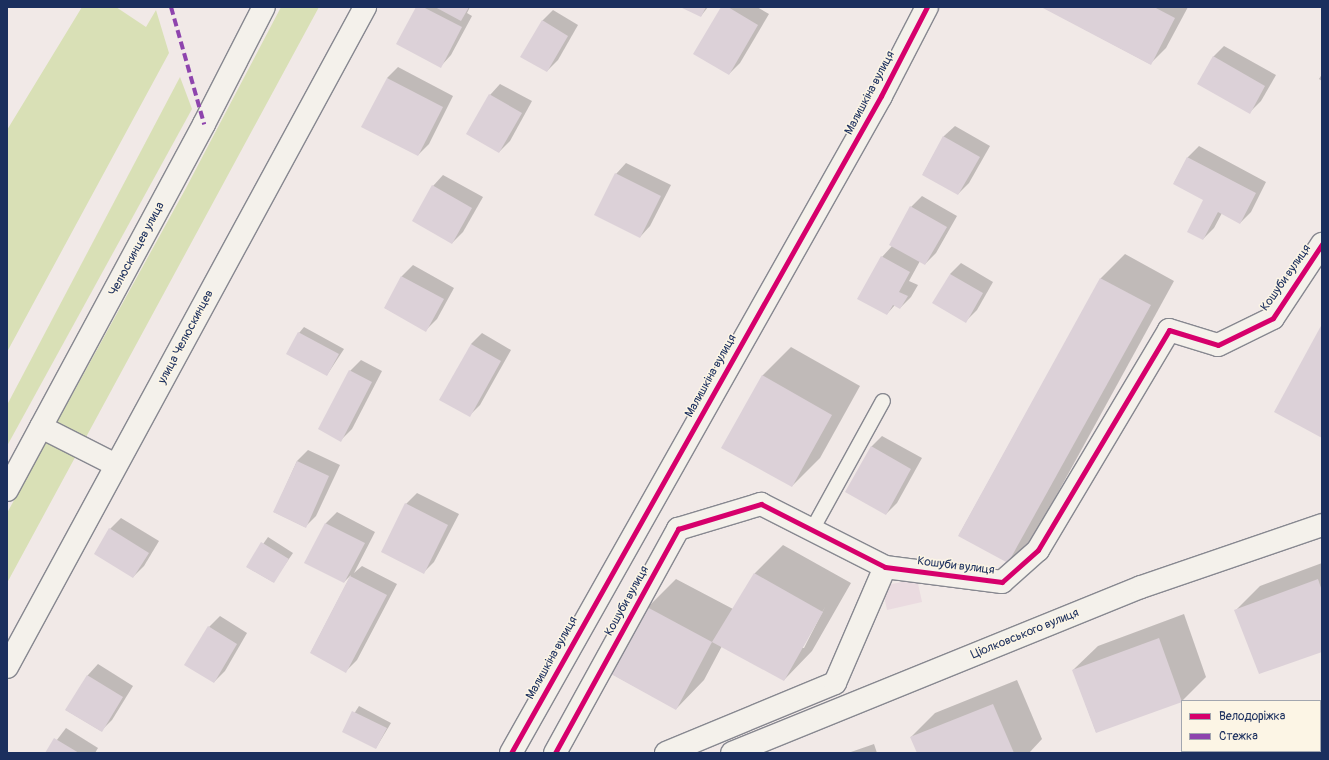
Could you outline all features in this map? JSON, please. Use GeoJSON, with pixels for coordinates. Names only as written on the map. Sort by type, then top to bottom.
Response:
{"type":"FeatureCollection","features":[{"type":"Feature","properties":{"kind":"street","name":"Челюскинцев улица"},"geometry":{"type":"LineString","coordinates":[[7,490],[204,124],[264,7]]}},
{"type":"Feature","properties":{"kind":"street","name":"улица Челюскинцев"},"geometry":{"type":"LineString","coordinates":[[7,667],[365,7]]}},
{"type":"Feature","properties":{"kind":"street","name":"Малишкіна вулиця"},"geometry":{"type":"LineString","coordinates":[[511,753],[881,96],[927,7]]}},
{"type":"Feature","properties":{"kind":"street","name":"Кошуби вулиця"},"geometry":{"type":"LineString","coordinates":[[554,753],[678,529],[761,504],[885,566],[1002,582],[1038,550],[1169,330],[1218,345],[1273,318],[1322,244]]}},
{"type":"Feature","properties":{"kind":"street"},"geometry":{"type":"LineString","coordinates":[[41,427],[116,465]]}},
{"type":"Feature","properties":{"kind":"street","name":"Ціолковського вулиця"},"geometry":{"type":"LineString","coordinates":[[732,753],[1141,587],[1322,525]]}},
{"type":"Feature","properties":{"kind":"street"},"geometry":{"type":"LineString","coordinates":[[666,753],[835,683],[885,566]]}},
{"type":"Feature","properties":{"kind":"lane"},"geometry":{"type":"LineString","coordinates":[[812,530],[883,400]]}},
{"type":"Feature","properties":{"kind":"shaded area"},"geometry":{"type":"Polygon","coordinates":[[[917,579],[922,602],[887,610],[882,586],[917,579]]]}},
{"type":"Feature","properties":{"kind":"green space"},"geometry":{"type":"Polygon","coordinates":[[[82,7],[116,7],[146,27],[156,10],[169,53],[7,352],[7,130],[82,7]]]}},
{"type":"Feature","properties":{"kind":"green space"},"geometry":{"type":"Polygon","coordinates":[[[281,7],[319,7],[7,583],[7,513],[186,188],[281,7]]]}},
{"type":"Feature","properties":{"kind":"green space"},"geometry":{"type":"Polygon","coordinates":[[[180,77],[192,109],[7,446],[7,405],[180,77]]]}},
{"type":"Feature","properties":{"kind":"building"},"geometry":{"type":"Polygon","coordinates":[[[416,7],[423,7],[462,27],[441,68],[396,44],[416,7]]]}},
{"type":"Feature","properties":{"kind":"building"},"geometry":{"type":"Polygon","coordinates":[[[435,7],[469,7],[461,21],[435,7]]]}},
{"type":"Feature","properties":{"kind":"building"},"geometry":{"type":"Polygon","coordinates":[[[680,7],[706,7],[701,17],[680,7]]]}},
{"type":"Feature","properties":{"kind":"building"},"geometry":{"type":"Polygon","coordinates":[[[721,7],[728,7],[758,25],[729,75],[693,54],[721,7]]]}},
{"type":"Feature","properties":{"kind":"building"},"geometry":{"type":"Polygon","coordinates":[[[1041,7],[1154,7],[1175,18],[1151,65],[1041,7]]]}},
{"type":"Feature","properties":{"kind":"building"},"geometry":{"type":"Polygon","coordinates":[[[542,20],[568,36],[547,72],[520,57],[542,20]]]}},
{"type":"Feature","properties":{"kind":"building"},"geometry":{"type":"Polygon","coordinates":[[[1213,56],[1265,86],[1250,114],[1197,84],[1213,56]]]}},
{"type":"Feature","properties":{"kind":"building"},"geometry":{"type":"Polygon","coordinates":[[[387,78],[443,107],[418,156],[361,127],[387,78]]]}},
{"type":"Feature","properties":{"kind":"building"},"geometry":{"type":"Polygon","coordinates":[[[489,94],[522,113],[499,153],[466,134],[489,94]]]}},
{"type":"Feature","properties":{"kind":"building"},"geometry":{"type":"Polygon","coordinates":[[[943,136],[980,157],[958,195],[922,175],[943,136]]]}},
{"type":"Feature","properties":{"kind":"building"},"geometry":{"type":"Polygon","coordinates":[[[1187,157],[1256,193],[1240,224],[1218,212],[1203,240],[1187,232],[1203,200],[1173,184],[1187,157]]]}},
{"type":"Feature","properties":{"kind":"building"},"geometry":{"type":"Polygon","coordinates":[[[615,173],[661,196],[640,238],[594,215],[615,173]]]}},
{"type":"Feature","properties":{"kind":"building"},"geometry":{"type":"Polygon","coordinates":[[[432,185],[472,208],[452,244],[412,221],[432,185]]]}},
{"type":"Feature","properties":{"kind":"building"},"geometry":{"type":"Polygon","coordinates":[[[910,206],[947,227],[925,265],[889,245],[910,206]]]}},
{"type":"Feature","properties":{"kind":"building"},"geometry":{"type":"Polygon","coordinates":[[[881,256],[910,272],[899,292],[908,296],[900,309],[893,305],[887,315],[857,299],[881,256]]]}},
{"type":"Feature","properties":{"kind":"building"},"geometry":{"type":"Polygon","coordinates":[[[950,274],[983,293],[966,323],[932,303],[950,274]]]}},
{"type":"Feature","properties":{"kind":"building"},"geometry":{"type":"Polygon","coordinates":[[[401,276],[444,299],[426,332],[384,308],[401,276]]]}},
{"type":"Feature","properties":{"kind":"building"},"geometry":{"type":"Polygon","coordinates":[[[1100,278],[1151,305],[1008,563],[958,536],[1100,278]]]}},
{"type":"Feature","properties":{"kind":"building"},"geometry":{"type":"Polygon","coordinates":[[[1322,324],[1322,438],[1274,412],[1322,324]]]}},
{"type":"Feature","properties":{"kind":"building"},"geometry":{"type":"Polygon","coordinates":[[[298,332],[339,354],[327,376],[286,354],[298,332]]]}},
{"type":"Feature","properties":{"kind":"building"},"geometry":{"type":"Polygon","coordinates":[[[471,344],[501,361],[470,417],[439,400],[471,344]]]}},
{"type":"Feature","properties":{"kind":"building"},"geometry":{"type":"Polygon","coordinates":[[[349,370],[372,382],[341,442],[318,429],[349,370]]]}},
{"type":"Feature","properties":{"kind":"building"},"geometry":{"type":"Polygon","coordinates":[[[762,375],[832,415],[792,487],[721,448],[762,375]]]}},
{"type":"Feature","properties":{"kind":"building"},"geometry":{"type":"Polygon","coordinates":[[[871,446],[911,469],[886,515],[845,492],[871,446]]]}},
{"type":"Feature","properties":{"kind":"building"},"geometry":{"type":"Polygon","coordinates":[[[297,461],[329,476],[306,528],[273,512],[297,461]]]}},
{"type":"Feature","properties":{"kind":"building"},"geometry":{"type":"Polygon","coordinates":[[[405,503],[448,525],[424,574],[381,552],[405,503]]]}},
{"type":"Feature","properties":{"kind":"building"},"geometry":{"type":"Polygon","coordinates":[[[325,523],[365,543],[344,583],[304,563],[325,523]]]}},
{"type":"Feature","properties":{"kind":"building"},"geometry":{"type":"Polygon","coordinates":[[[109,528],[149,553],[133,578],[94,554],[109,528]]]}},
{"type":"Feature","properties":{"kind":"building"},"geometry":{"type":"Polygon","coordinates":[[[261,542],[289,559],[274,583],[246,567],[261,542]]]}},
{"type":"Feature","properties":{"kind":"building"},"geometry":{"type":"Polygon","coordinates":[[[754,573],[823,612],[784,681],[712,642],[754,573]]]}},
{"type":"Feature","properties":{"kind":"building"},"geometry":{"type":"Polygon","coordinates":[[[350,576],[387,595],[346,673],[310,653],[350,576]]]}},
{"type":"Feature","properties":{"kind":"building"},"geometry":{"type":"Polygon","coordinates":[[[1318,579],[1322,591],[1322,652],[1259,674],[1234,610],[1318,579]]]}},
{"type":"Feature","properties":{"kind":"building"},"geometry":{"type":"Polygon","coordinates":[[[647,607],[712,642],[676,710],[611,674],[647,607]]]}},
{"type":"Feature","properties":{"kind":"building"},"geometry":{"type":"Polygon","coordinates":[[[208,626],[237,644],[214,683],[184,665],[208,626]]]}},
{"type":"Feature","properties":{"kind":"building"},"geometry":{"type":"Polygon","coordinates":[[[1159,638],[1181,702],[1096,733],[1072,670],[1159,638]]]}},
{"type":"Feature","properties":{"kind":"building"},"geometry":{"type":"Polygon","coordinates":[[[87,675],[123,697],[102,732],[65,710],[87,675]]]}},
{"type":"Feature","properties":{"kind":"building"},"geometry":{"type":"Polygon","coordinates":[[[993,704],[1014,753],[917,753],[910,737],[993,704]]]}},
{"type":"Feature","properties":{"kind":"building"},"geometry":{"type":"Polygon","coordinates":[[[352,711],[387,728],[376,749],[342,732],[352,711]]]}},
{"type":"Feature","properties":{"kind":"building"},"geometry":{"type":"Polygon","coordinates":[[[1322,737],[1322,753],[1282,753],[1321,752],[1322,737]]]}},
{"type":"Feature","properties":{"kind":"building"},"geometry":{"type":"Polygon","coordinates":[[[54,738],[79,753],[45,753],[54,738]]]}},
{"type":"Feature","properties":{"kind":"marked path"},"geometry":{"type":"LineString","coordinates":[[171,7],[204,124]]}},
{"type":"Feature","properties":{"kind":"cycle path"},"geometry":{"type":"LineString","coordinates":[[511,753],[881,96],[927,7]]}},
{"type":"Feature","properties":{"kind":"cycle path"},"geometry":{"type":"LineString","coordinates":[[555,753],[678,529],[761,504],[885,567],[1002,582],[1038,550],[1169,330],[1218,345],[1273,318],[1322,244]]}}]}
